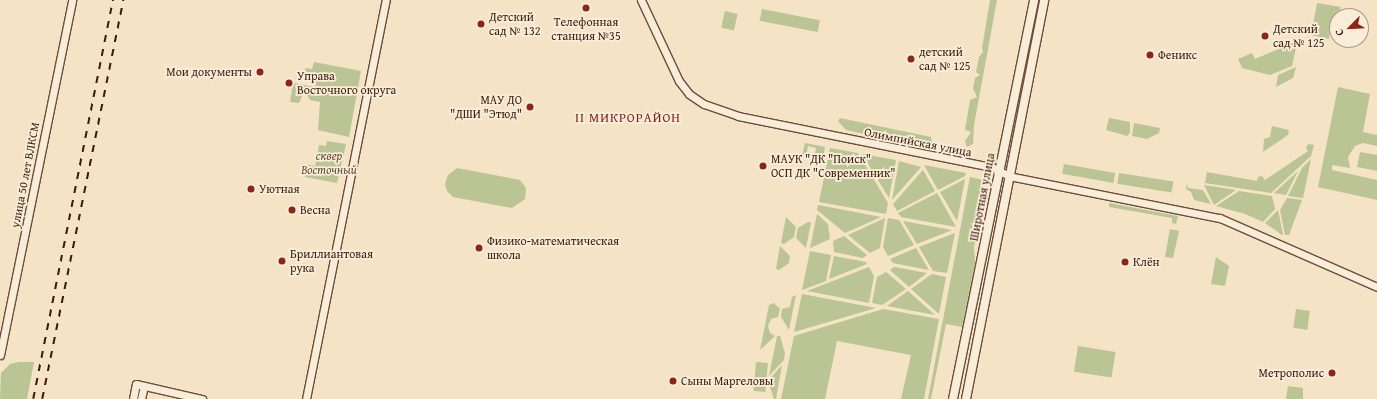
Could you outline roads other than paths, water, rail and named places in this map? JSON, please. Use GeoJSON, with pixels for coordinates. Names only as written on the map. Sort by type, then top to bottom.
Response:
{"type":"FeatureCollection","features":[{"type":"Feature","properties":{"kind":"main road","name":"Широтная улица"},"geometry":{"type":"LineString","coordinates":[[953,399],[1034,0]]}},
{"type":"Feature","properties":{"kind":"main road","name":"Широтная улица"},"geometry":{"type":"LineString","coordinates":[[966,399],[1044,0]]}},
{"type":"Feature","properties":{"kind":"street","name":"улица 50 лет ВЛКСМ"},"geometry":{"type":"LineString","coordinates":[[0,355],[72,0]]}},
{"type":"Feature","properties":{"kind":"street"},"geometry":{"type":"LineString","coordinates":[[306,399],[386,0]]}},
{"type":"Feature","properties":{"kind":"street","name":"Олимпийская улица"},"geometry":{"type":"LineString","coordinates":[[641,0],[679,81],[690,94],[704,104],[738,116],[1000,170],[1009,176],[1220,218],[1292,248],[1377,287]]}},
{"type":"Feature","properties":{"kind":"street"},"geometry":{"type":"LineString","coordinates":[[133,399],[136,384],[202,399]]}},
{"type":"Feature","properties":{"kind":"street"},"geometry":{"type":"LineString","coordinates":[[141,399],[144,386]]}},
{"type":"Feature","properties":{"kind":"railway"},"geometry":{"type":"LineString","coordinates":[[33,399],[113,0]]}},
{"type":"Feature","properties":{"kind":"railway"},"geometry":{"type":"LineString","coordinates":[[42,399],[123,0]]}},
{"type":"Feature","properties":{"kind":"place","name":"Телефонная станция №35"},"geometry":{"type":"Point","coordinates":[586,8]}},
{"type":"Feature","properties":{"kind":"place","name":"Детский сад № 132"},"geometry":{"type":"Point","coordinates":[481,24]}},
{"type":"Feature","properties":{"kind":"place","name":"Детский сад № 125"},"geometry":{"type":"Point","coordinates":[1265,36]}},
{"type":"Feature","properties":{"kind":"place","name":"Феникс"},"geometry":{"type":"Point","coordinates":[1150,55]}},
{"type":"Feature","properties":{"kind":"place","name":"детский сад № 125"},"geometry":{"type":"Point","coordinates":[911,59]}},
{"type":"Feature","properties":{"kind":"place","name":"Мои документы"},"geometry":{"type":"Point","coordinates":[260,72]}},
{"type":"Feature","properties":{"kind":"place","name":"Управа Восточного округа"},"geometry":{"type":"Point","coordinates":[289,83]}},
{"type":"Feature","properties":{"kind":"place","name":"МАУ ДО \"ДШИ \"Этюд\""},"geometry":{"type":"Point","coordinates":[530,107]}},
{"type":"Feature","properties":{"kind":"place","name":"МАУК \"ДК \"Поиск\" ОСП ДК \"Современник\""},"geometry":{"type":"Point","coordinates":[763,166]}},
{"type":"Feature","properties":{"kind":"place","name":"Уютная"},"geometry":{"type":"Point","coordinates":[251,189]}},
{"type":"Feature","properties":{"kind":"place","name":"Весна"},"geometry":{"type":"Point","coordinates":[292,210]}},
{"type":"Feature","properties":{"kind":"place","name":"Физико-математическая школа"},"geometry":{"type":"Point","coordinates":[479,248]}},
{"type":"Feature","properties":{"kind":"place","name":"Бриллиантовая рука"},"geometry":{"type":"Point","coordinates":[282,261]}},
{"type":"Feature","properties":{"kind":"place","name":"Клён"},"geometry":{"type":"Point","coordinates":[1125,262]}},
{"type":"Feature","properties":{"kind":"place","name":"Метрополис"},"geometry":{"type":"Point","coordinates":[1332,373]}},
{"type":"Feature","properties":{"kind":"place","name":"Сыны Маргеловы"},"geometry":{"type":"Point","coordinates":[673,381]}},
{"type":"Feature","properties":{"kind":"district","name":"II МИКРОРАЙОН"},"geometry":{"type":"Point","coordinates":[628,118]}},
{"type":"Feature","properties":{"kind":"park label","name":"сквер Восточный"},"geometry":{"type":"Point","coordinates":[329,163]}}]}
